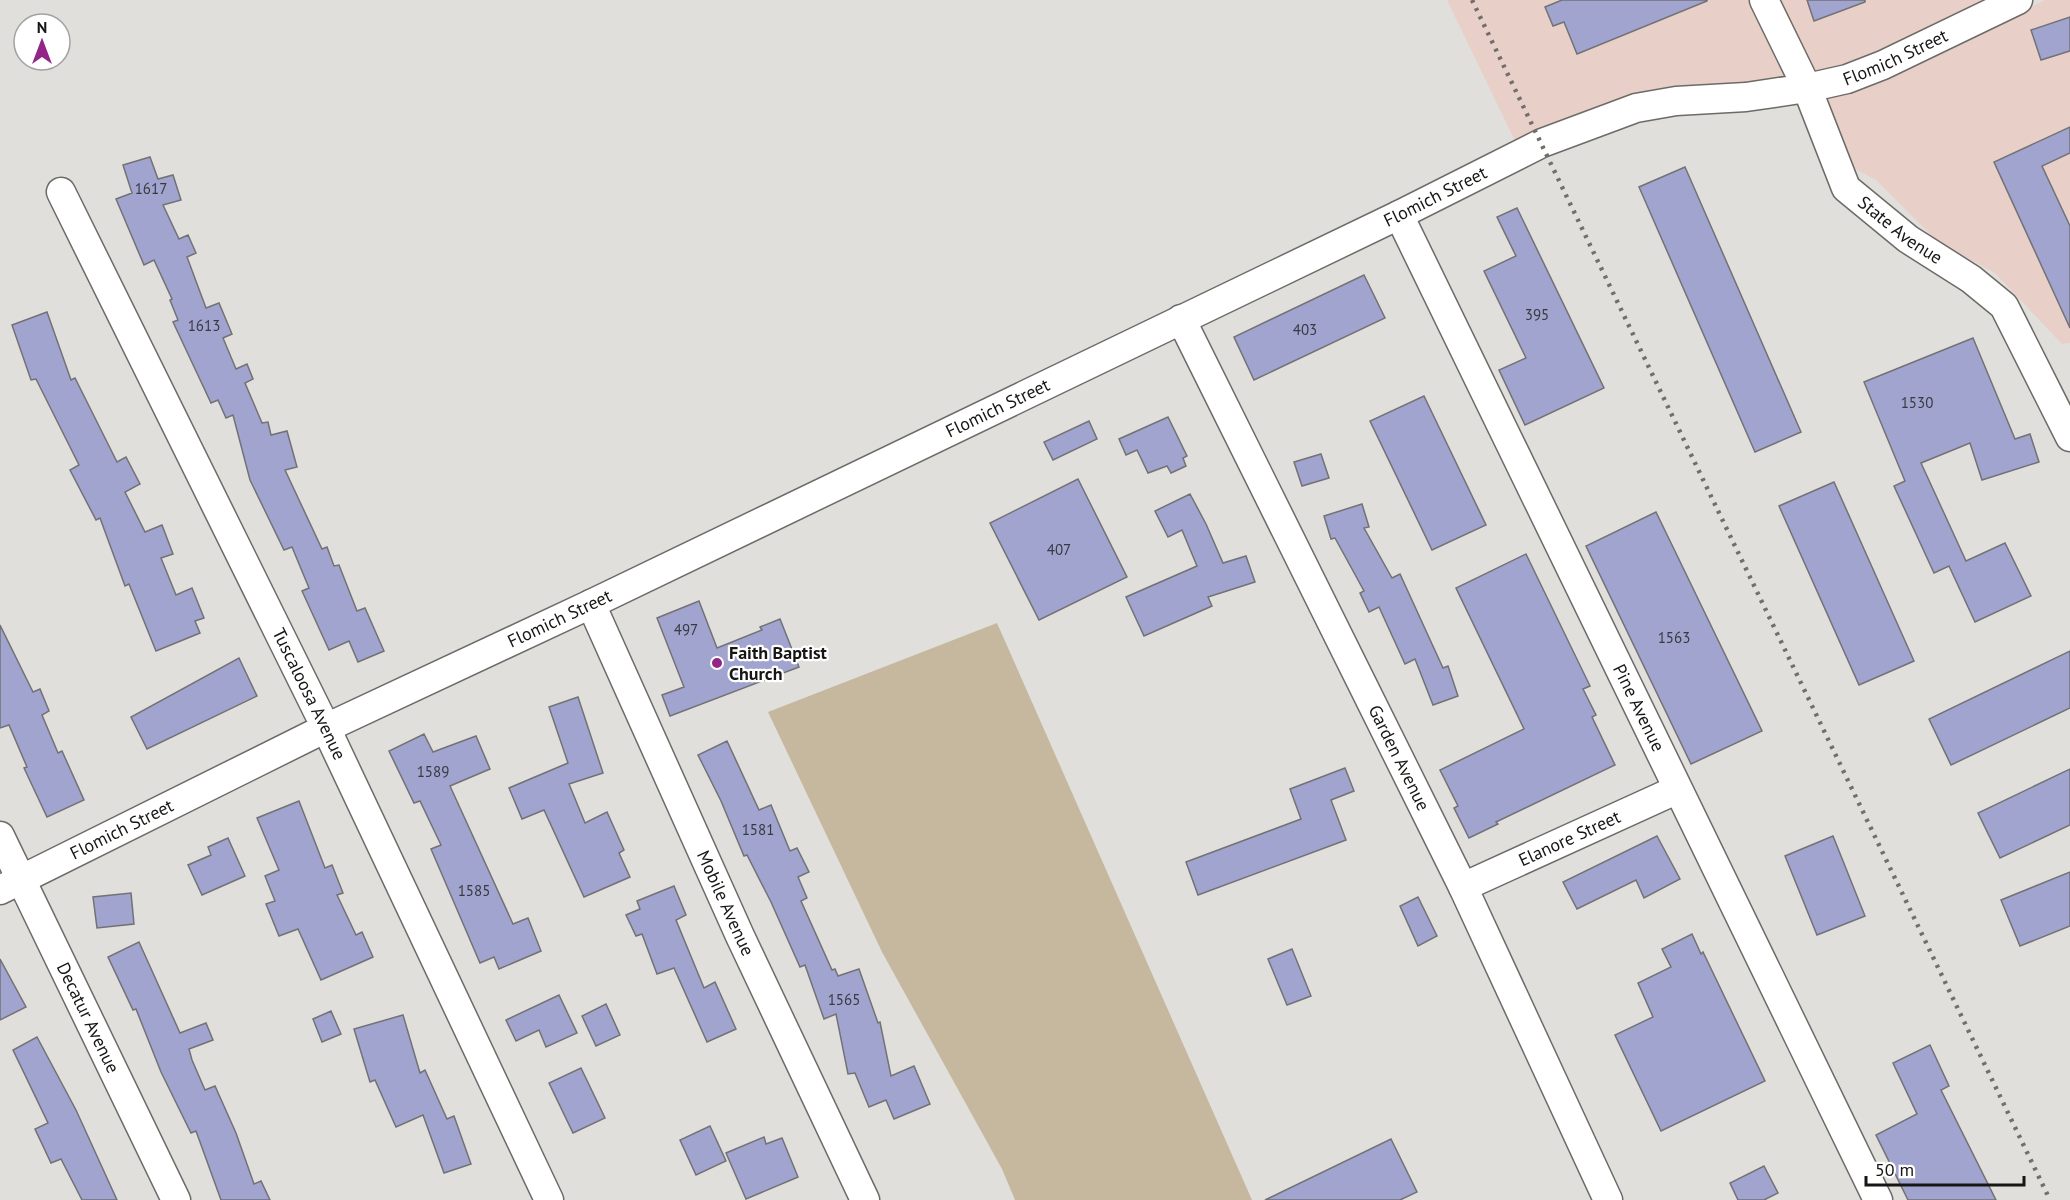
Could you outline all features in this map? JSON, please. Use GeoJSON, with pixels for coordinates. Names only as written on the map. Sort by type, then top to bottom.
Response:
{"type":"FeatureCollection","features":[{"type":"Feature","properties":{"kind":"street","name":"State Avenue"},"geometry":{"type":"LineString","coordinates":[[1764,0],[1807,88],[1846,188],[1908,239],[1971,279],[2004,306],[2070,437]]}},
{"type":"Feature","properties":{"kind":"street","name":"Flomich Street"},"geometry":{"type":"LineString","coordinates":[[10,885],[326,728],[591,604],[1399,215],[1542,143],[1627,110],[1676,101],[1746,97],[1807,88],[1847,79],[1883,65],[2018,0]]}},
{"type":"Feature","properties":{"kind":"street","name":"Tuscaloosa Avenue"},"geometry":{"type":"LineString","coordinates":[[61,192],[326,728],[549,1200]]}},
{"type":"Feature","properties":{"kind":"street","name":"Pine Avenue"},"geometry":{"type":"LineString","coordinates":[[1399,215],[1676,790],[1878,1200]]}},
{"type":"Feature","properties":{"kind":"street","name":"Garden Avenue"},"geometry":{"type":"LineString","coordinates":[[1181,319],[1463,887],[1608,1200]]}},
{"type":"Feature","properties":{"kind":"street","name":"Mobile Avenue"},"geometry":{"type":"LineString","coordinates":[[591,604],[741,936],[865,1200]]}},
{"type":"Feature","properties":{"kind":"street","name":"Elanore Street"},"geometry":{"type":"LineString","coordinates":[[1463,887],[1676,790]]}},
{"type":"Feature","properties":{"kind":"street","name":"Decatur Avenue"},"geometry":{"type":"LineString","coordinates":[[0,836],[10,885],[176,1200]]}},
{"type":"Feature","properties":{"kind":"shaded area"},"geometry":{"type":"Polygon","coordinates":[[[1447,0],[1752,0],[1790,79],[1516,143],[1447,0]]]}},
{"type":"Feature","properties":{"kind":"shaded area"},"geometry":{"type":"Polygon","coordinates":[[[1776,0],[1990,0],[1879,54],[1813,75],[1776,0]]]}},
{"type":"Feature","properties":{"kind":"shaded area"},"geometry":{"type":"Polygon","coordinates":[[[2045,0],[2070,0],[2070,343],[2062,344],[1995,273],[1938,242],[1876,180],[1848,165],[1822,97],[1887,76],[2045,0]]]}},
{"type":"Feature","properties":{"kind":"shaded area"},"geometry":{"type":"Polygon","coordinates":[[[997,623],[1252,1200],[1015,1200],[1002,1169],[882,952],[768,712],[997,623]]]}},
{"type":"Feature","properties":{"kind":"building"},"geometry":{"type":"Polygon","coordinates":[[[1562,0],[1707,1],[1577,54],[1564,22],[1553,26],[1545,7],[1562,0]]]}},
{"type":"Feature","properties":{"kind":"building"},"geometry":{"type":"Polygon","coordinates":[[[1807,0],[1865,0],[1865,2],[1814,21],[1807,0]]]}},
{"type":"Feature","properties":{"kind":"building"},"geometry":{"type":"Polygon","coordinates":[[[2070,17],[2070,51],[2041,60],[2031,30],[2070,17]]]}},
{"type":"Feature","properties":{"kind":"building"},"geometry":{"type":"Polygon","coordinates":[[[2070,127],[2070,153],[2042,166],[2070,226],[2070,328],[1994,162],[2070,127]]]}},
{"type":"Feature","properties":{"kind":"building"},"geometry":{"type":"Polygon","coordinates":[[[150,157],[158,179],[173,175],[181,200],[163,205],[179,239],[188,235],[196,253],[187,257],[206,308],[219,303],[232,334],[223,338],[236,369],[247,364],[253,379],[245,383],[262,423],[268,422],[271,435],[287,431],[297,467],[285,470],[322,549],[327,547],[334,566],[339,565],[357,611],[365,608],[384,651],[358,662],[349,641],[329,650],[302,591],[309,588],[292,547],[284,550],[250,480],[233,415],[226,418],[218,400],[211,403],[173,322],[178,320],[170,300],[172,299],[154,260],[144,265],[116,199],[132,193],[123,165],[150,157]]]}},
{"type":"Feature","properties":{"kind":"building"},"geometry":{"type":"Polygon","coordinates":[[[1685,167],[1801,432],[1755,452],[1639,187],[1685,167]]]}},
{"type":"Feature","properties":{"kind":"building"},"geometry":{"type":"Polygon","coordinates":[[[1517,208],[1604,388],[1525,425],[1499,370],[1526,358],[1484,271],[1516,256],[1497,217],[1517,208]]]}},
{"type":"Feature","properties":{"kind":"building"},"geometry":{"type":"Polygon","coordinates":[[[1364,275],[1385,318],[1254,380],[1234,337],[1364,275]]]}},
{"type":"Feature","properties":{"kind":"building"},"geometry":{"type":"Polygon","coordinates":[[[47,312],[71,380],[75,378],[117,462],[126,457],[140,484],[125,492],[145,532],[162,525],[173,554],[161,558],[176,595],[192,588],[204,618],[195,621],[200,633],[156,651],[129,584],[125,586],[100,518],[96,520],[70,470],[79,465],[36,379],[31,380],[12,325],[47,312]]]}},
{"type":"Feature","properties":{"kind":"building"},"geometry":{"type":"Polygon","coordinates":[[[1973,338],[2015,439],[2030,434],[2039,462],[1982,480],[1970,443],[1921,463],[1966,561],[2005,543],[2031,596],[1975,622],[1949,566],[1934,573],[1894,486],[1905,481],[1864,382],[1973,338]]]}},
{"type":"Feature","properties":{"kind":"building"},"geometry":{"type":"Polygon","coordinates":[[[1424,396],[1486,525],[1432,550],[1370,421],[1424,396]]]}},
{"type":"Feature","properties":{"kind":"building"},"geometry":{"type":"Polygon","coordinates":[[[1168,417],[1187,456],[1183,458],[1186,466],[1171,473],[1167,466],[1148,473],[1137,450],[1126,455],[1119,439],[1168,417]]]}},
{"type":"Feature","properties":{"kind":"building"},"geometry":{"type":"Polygon","coordinates":[[[1089,421],[1097,439],[1053,460],[1044,442],[1089,421]]]}},
{"type":"Feature","properties":{"kind":"building"},"geometry":{"type":"Polygon","coordinates":[[[1321,454],[1329,478],[1302,486],[1294,462],[1321,454]]]}},
{"type":"Feature","properties":{"kind":"building"},"geometry":{"type":"Polygon","coordinates":[[[1078,479],[1127,577],[1039,620],[990,523],[1078,479]]]}},
{"type":"Feature","properties":{"kind":"building"},"geometry":{"type":"Polygon","coordinates":[[[1834,482],[1914,661],[1859,685],[1779,506],[1834,482]]]}},
{"type":"Feature","properties":{"kind":"building"},"geometry":{"type":"Polygon","coordinates":[[[1190,494],[1223,563],[1246,556],[1255,582],[1208,597],[1212,606],[1144,636],[1126,597],[1197,566],[1182,530],[1168,537],[1155,511],[1190,494]]]}},
{"type":"Feature","properties":{"kind":"building"},"geometry":{"type":"Polygon","coordinates":[[[1362,504],[1369,527],[1364,528],[1392,578],[1400,574],[1443,668],[1448,666],[1458,696],[1433,705],[1415,659],[1405,664],[1379,607],[1369,612],[1360,593],[1364,591],[1335,538],[1331,539],[1324,516],[1362,504]]]}},
{"type":"Feature","properties":{"kind":"building"},"geometry":{"type":"Polygon","coordinates":[[[1656,512],[1762,731],[1691,764],[1586,546],[1656,512]]]}},
{"type":"Feature","properties":{"kind":"building"},"geometry":{"type":"Polygon","coordinates":[[[1526,554],[1590,686],[1583,689],[1596,715],[1592,717],[1615,765],[1496,822],[1498,824],[1469,838],[1454,808],[1458,806],[1440,770],[1524,729],[1456,588],[1526,554]]]}},
{"type":"Feature","properties":{"kind":"building"},"geometry":{"type":"Polygon","coordinates":[[[699,601],[717,648],[762,630],[760,627],[780,619],[799,667],[670,716],[662,695],[684,687],[657,618],[699,601]]]}},
{"type":"Feature","properties":{"kind":"building"},"geometry":{"type":"Polygon","coordinates":[[[0,625],[33,692],[40,689],[49,711],[42,715],[58,753],[62,751],[84,800],[47,817],[24,768],[27,767],[9,725],[0,728],[0,625]]]}},
{"type":"Feature","properties":{"kind":"building"},"geometry":{"type":"Polygon","coordinates":[[[2070,651],[2070,708],[1951,765],[1929,719],[2070,651]]]}},
{"type":"Feature","properties":{"kind":"building"},"geometry":{"type":"Polygon","coordinates":[[[239,658],[257,696],[147,749],[131,717],[239,658]]]}},
{"type":"Feature","properties":{"kind":"building"},"geometry":{"type":"Polygon","coordinates":[[[578,697],[603,773],[569,784],[585,823],[607,812],[624,850],[619,853],[630,877],[584,897],[544,810],[522,819],[509,788],[568,763],[549,707],[578,697]]]}},
{"type":"Feature","properties":{"kind":"building"},"geometry":{"type":"Polygon","coordinates":[[[424,734],[433,752],[476,736],[490,769],[450,786],[513,924],[528,918],[541,951],[499,969],[494,957],[480,963],[431,849],[441,845],[420,801],[414,803],[389,751],[424,734]]]}},
{"type":"Feature","properties":{"kind":"building"},"geometry":{"type":"Polygon","coordinates":[[[727,741],[759,810],[771,805],[790,851],[797,848],[809,872],[798,877],[807,898],[801,901],[832,970],[835,969],[838,976],[859,969],[878,1023],[880,1022],[891,1076],[914,1066],[930,1104],[894,1119],[886,1100],[869,1107],[855,1073],[848,1074],[836,1014],[824,1019],[805,965],[800,967],[771,902],[747,855],[744,856],[721,801],[698,755],[727,741]]]}},
{"type":"Feature","properties":{"kind":"building"},"geometry":{"type":"Polygon","coordinates":[[[1345,768],[1354,791],[1331,800],[1346,840],[1198,895],[1186,862],[1301,819],[1290,789],[1345,768]]]}},
{"type":"Feature","properties":{"kind":"building"},"geometry":{"type":"Polygon","coordinates":[[[2070,769],[2070,825],[2000,858],[1978,813],[2070,769]]]}},
{"type":"Feature","properties":{"kind":"building"},"geometry":{"type":"Polygon","coordinates":[[[299,801],[325,868],[332,865],[343,893],[337,895],[356,935],[362,932],[373,957],[321,980],[298,929],[279,936],[266,904],[275,901],[265,876],[279,870],[257,818],[299,801]]]}},
{"type":"Feature","properties":{"kind":"building"},"geometry":{"type":"Polygon","coordinates":[[[1657,836],[1680,879],[1644,898],[1636,880],[1577,909],[1563,882],[1657,836]]]}},
{"type":"Feature","properties":{"kind":"building"},"geometry":{"type":"Polygon","coordinates":[[[1833,836],[1865,916],[1817,935],[1785,856],[1833,836]]]}},
{"type":"Feature","properties":{"kind":"building"},"geometry":{"type":"Polygon","coordinates":[[[228,838],[245,876],[202,895],[188,865],[211,855],[208,847],[228,838]]]}},
{"type":"Feature","properties":{"kind":"building"},"geometry":{"type":"Polygon","coordinates":[[[2070,872],[2070,926],[2020,946],[2001,900],[2070,872]]]}},
{"type":"Feature","properties":{"kind":"building"},"geometry":{"type":"Polygon","coordinates":[[[674,886],[686,915],[676,920],[704,988],[715,982],[736,1029],[707,1042],[674,968],[657,974],[642,934],[636,936],[626,915],[640,909],[637,901],[674,886]]]}},
{"type":"Feature","properties":{"kind":"building"},"geometry":{"type":"Polygon","coordinates":[[[131,893],[134,924],[97,928],[93,897],[131,893]]]}},
{"type":"Feature","properties":{"kind":"building"},"geometry":{"type":"Polygon","coordinates":[[[1418,897],[1437,936],[1418,946],[1400,906],[1418,897]]]}},
{"type":"Feature","properties":{"kind":"building"},"geometry":{"type":"Polygon","coordinates":[[[1692,934],[1701,954],[1703,952],[1765,1081],[1661,1131],[1615,1035],[1653,1017],[1638,983],[1671,967],[1662,949],[1692,934]]]}},
{"type":"Feature","properties":{"kind":"building"},"geometry":{"type":"Polygon","coordinates":[[[139,942],[180,1033],[206,1023],[213,1040],[189,1049],[192,1060],[205,1090],[215,1086],[236,1133],[254,1184],[261,1181],[270,1200],[221,1200],[196,1131],[191,1133],[161,1072],[136,1009],[133,1010],[108,957],[139,942]]]}},
{"type":"Feature","properties":{"kind":"building"},"geometry":{"type":"Polygon","coordinates":[[[1292,949],[1311,996],[1287,1005],[1268,959],[1292,949]]]}},
{"type":"Feature","properties":{"kind":"building"},"geometry":{"type":"Polygon","coordinates":[[[0,959],[26,1007],[0,1020],[0,959]]]}},
{"type":"Feature","properties":{"kind":"building"},"geometry":{"type":"Polygon","coordinates":[[[559,995],[577,1033],[546,1047],[539,1030],[516,1041],[506,1020],[559,995]]]}},
{"type":"Feature","properties":{"kind":"building"},"geometry":{"type":"Polygon","coordinates":[[[606,1004],[620,1035],[596,1046],[582,1016],[606,1004]]]}},
{"type":"Feature","properties":{"kind":"building"},"geometry":{"type":"Polygon","coordinates":[[[331,1011],[341,1034],[322,1042],[313,1019],[331,1011]]]}},
{"type":"Feature","properties":{"kind":"building"},"geometry":{"type":"Polygon","coordinates":[[[403,1015],[420,1073],[425,1070],[447,1119],[454,1116],[471,1164],[444,1173],[423,1115],[396,1127],[375,1080],[370,1082],[354,1029],[403,1015]]]}},
{"type":"Feature","properties":{"kind":"building"},"geometry":{"type":"Polygon","coordinates":[[[37,1037],[76,1110],[117,1200],[82,1200],[61,1159],[51,1163],[35,1129],[48,1123],[13,1050],[37,1037]]]}},
{"type":"Feature","properties":{"kind":"building"},"geometry":{"type":"Polygon","coordinates":[[[1930,1045],[1949,1086],[1941,1090],[1996,1200],[1908,1200],[1876,1135],[1917,1114],[1893,1063],[1930,1045]]]}},
{"type":"Feature","properties":{"kind":"building"},"geometry":{"type":"Polygon","coordinates":[[[581,1068],[605,1118],[573,1133],[549,1083],[581,1068]]]}},
{"type":"Feature","properties":{"kind":"building"},"geometry":{"type":"Polygon","coordinates":[[[710,1126],[726,1161],[696,1175],[680,1140],[710,1126]]]}},
{"type":"Feature","properties":{"kind":"building"},"geometry":{"type":"Polygon","coordinates":[[[764,1137],[766,1144],[782,1138],[798,1177],[746,1199],[726,1153],[764,1137]]]}},
{"type":"Feature","properties":{"kind":"building"},"geometry":{"type":"Polygon","coordinates":[[[1391,1139],[1417,1192],[1400,1200],[1265,1200],[1391,1139]]]}},
{"type":"Feature","properties":{"kind":"building"},"geometry":{"type":"Polygon","coordinates":[[[1764,1166],[1778,1193],[1764,1200],[1738,1200],[1730,1183],[1764,1166]]]}},
{"type":"Feature","properties":{"kind":"railway"},"geometry":{"type":"LineString","coordinates":[[1472,0],[2050,1200]]}},
{"type":"Feature","properties":{"kind":"place","name":"Faith Baptist Church"},"geometry":{"type":"Point","coordinates":[717,663]}}]}
